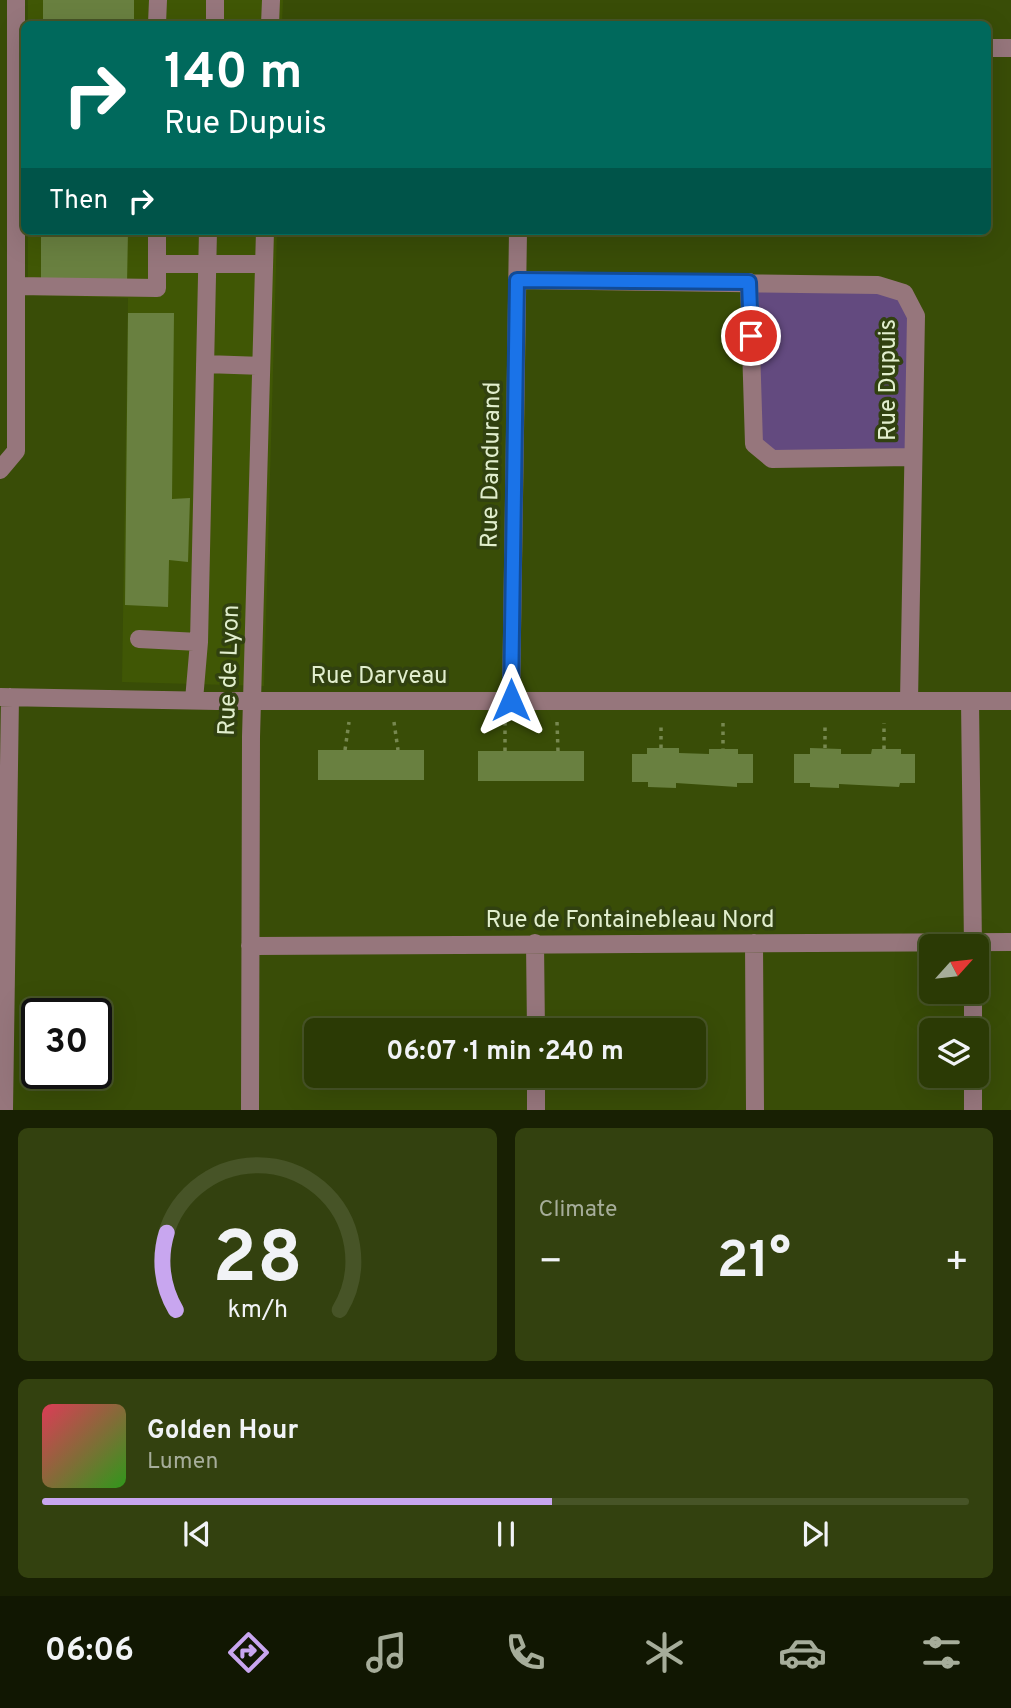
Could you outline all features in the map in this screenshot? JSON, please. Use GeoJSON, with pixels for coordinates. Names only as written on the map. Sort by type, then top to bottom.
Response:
{"type":"FeatureCollection","features":[{"type":"Feature","properties":{"kind":"street"},"geometry":{"type":"LineString","coordinates":[[0,470],[16,451],[16,286],[8,43],[16,0]]}},
{"type":"Feature","properties":{"kind":"street"},"geometry":{"type":"LineString","coordinates":[[158,0],[158,21]]}},
{"type":"Feature","properties":{"kind":"street"},"geometry":{"type":"LineString","coordinates":[[215,0],[215,21]]}},
{"type":"Feature","properties":{"kind":"street"},"geometry":{"type":"LineString","coordinates":[[270,21],[271,0]]}},
{"type":"Feature","properties":{"kind":"street"},"geometry":{"type":"LineString","coordinates":[[991,48],[1011,48]]}},
{"type":"Feature","properties":{"kind":"street"},"geometry":{"type":"LineString","coordinates":[[16,286],[157,288],[157,235]]}},
{"type":"Feature","properties":{"kind":"street"},"geometry":{"type":"LineString","coordinates":[[194,700],[199,642],[208,235]]}},
{"type":"Feature","properties":{"kind":"street","name":"Rue de Lyon"},"geometry":{"type":"LineString","coordinates":[[250,1110],[252,701],[265,235]]}},
{"type":"Feature","properties":{"kind":"street","name":"Rue Dandurand"},"geometry":{"type":"LineString","coordinates":[[511,700],[518,235]]}},
{"type":"Feature","properties":{"kind":"street"},"geometry":{"type":"LineString","coordinates":[[157,264],[264,264]]}},
{"type":"Feature","properties":{"kind":"street","name":"Rue Dupuis"},"geometry":{"type":"LineString","coordinates":[[517,280],[878,285],[904,293],[916,316],[911,457],[909,701]]}},
{"type":"Feature","properties":{"kind":"street","name":"Rue Dupuis"},"geometry":{"type":"LineString","coordinates":[[749,282],[754,444],[772,459],[911,457]]}},
{"type":"Feature","properties":{"kind":"street"},"geometry":{"type":"LineString","coordinates":[[205,364],[261,366]]}},
{"type":"Feature","properties":{"kind":"street"},"geometry":{"type":"LineString","coordinates":[[139,639],[199,642]]}},
{"type":"Feature","properties":{"kind":"street"},"geometry":{"type":"LineString","coordinates":[[4,1110],[5,696]]}},
{"type":"Feature","properties":{"kind":"street","name":"Rue Darveau"},"geometry":{"type":"LineString","coordinates":[[5,696],[252,701],[1011,701]]}},
{"type":"Feature","properties":{"kind":"street"},"geometry":{"type":"LineString","coordinates":[[970,701],[973,934]]}},
{"type":"Feature","properties":{"kind":"street","name":"Rue de Fontainebleau Nord"},"geometry":{"type":"LineString","coordinates":[[989,944],[1011,942]]}},
{"type":"Feature","properties":{"kind":"street"},"geometry":{"type":"LineString","coordinates":[[535,943],[536,1018]]}},
{"type":"Feature","properties":{"kind":"street","name":"Rue de Fontainebleau Nord"},"geometry":{"type":"LineString","coordinates":[[250,946],[535,943],[919,945]]}},
{"type":"Feature","properties":{"kind":"street"},"geometry":{"type":"LineString","coordinates":[[754,943],[755,1110]]}},
{"type":"Feature","properties":{"kind":"street"},"geometry":{"type":"LineString","coordinates":[[536,1088],[536,1110]]}},
{"type":"Feature","properties":{"kind":"street"},"geometry":{"type":"LineString","coordinates":[[973,1088],[973,1110]]}},
{"type":"Feature","properties":{"kind":"path"},"geometry":{"type":"LineString","coordinates":[[345,750],[349,722]]}},
{"type":"Feature","properties":{"kind":"path"},"geometry":{"type":"LineString","coordinates":[[394,722],[398,750]]}},
{"type":"Feature","properties":{"kind":"path"},"geometry":{"type":"LineString","coordinates":[[505,722],[505,751]]}},
{"type":"Feature","properties":{"kind":"path"},"geometry":{"type":"LineString","coordinates":[[557,722],[558,751]]}},
{"type":"Feature","properties":{"kind":"path"},"geometry":{"type":"LineString","coordinates":[[661,723],[661,748]]}},
{"type":"Feature","properties":{"kind":"path"},"geometry":{"type":"LineString","coordinates":[[723,723],[723,749]]}},
{"type":"Feature","properties":{"kind":"path"},"geometry":{"type":"LineString","coordinates":[[825,723],[825,748]]}},
{"type":"Feature","properties":{"kind":"path"},"geometry":{"type":"LineString","coordinates":[[884,723],[884,749]]}},
{"type":"Feature","properties":{"kind":"shaded area"},"geometry":{"type":"Polygon","coordinates":[[[28,0],[283,0],[282,21],[28,21],[28,0]]]}},
{"type":"Feature","properties":{"kind":"shaded area"},"geometry":{"type":"Polygon","coordinates":[[[28,235],[277,235],[264,686],[122,682],[128,298],[28,295],[28,235]]]}},
{"type":"Feature","properties":{"kind":"shaded area"},"geometry":{"type":"Polygon","coordinates":[[[749,282],[904,293],[916,316],[911,457],[772,459],[754,444],[749,282]]]}},
{"type":"Feature","properties":{"kind":"building"},"geometry":{"type":"Polygon","coordinates":[[[43,0],[134,0],[134,21],[43,21],[43,0]]]}},
{"type":"Feature","properties":{"kind":"building"},"geometry":{"type":"Polygon","coordinates":[[[41,235],[128,235],[127,284],[41,282],[41,235]]]}},
{"type":"Feature","properties":{"kind":"building"},"geometry":{"type":"Polygon","coordinates":[[[128,313],[174,313],[172,499],[190,498],[188,562],[169,560],[168,607],[125,605],[128,313]]]}},
{"type":"Feature","properties":{"kind":"building"},"geometry":{"type":"Polygon","coordinates":[[[647,748],[679,748],[679,753],[709,754],[709,749],[738,749],[738,754],[753,754],[753,783],[737,783],[737,787],[676,783],[676,788],[648,787],[648,782],[632,782],[632,754],[647,754],[647,748]]]}},
{"type":"Feature","properties":{"kind":"building"},"geometry":{"type":"Polygon","coordinates":[[[810,748],[841,749],[841,754],[871,754],[872,749],[901,749],[901,754],[915,754],[915,783],[900,783],[899,787],[839,784],[839,788],[810,787],[810,783],[794,783],[794,754],[810,754],[810,748]]]}},
{"type":"Feature","properties":{"kind":"building"},"geometry":{"type":"Polygon","coordinates":[[[318,750],[424,750],[424,780],[318,780],[318,750]]]}},
{"type":"Feature","properties":{"kind":"building"},"geometry":{"type":"Polygon","coordinates":[[[478,751],[584,751],[584,781],[478,781],[478,751]]]}},
{"type":"Feature","properties":{"kind":"route"},"geometry":{"type":"LineString","coordinates":[[511,700],[517,280],[749,282],[751,336]]}}]}
